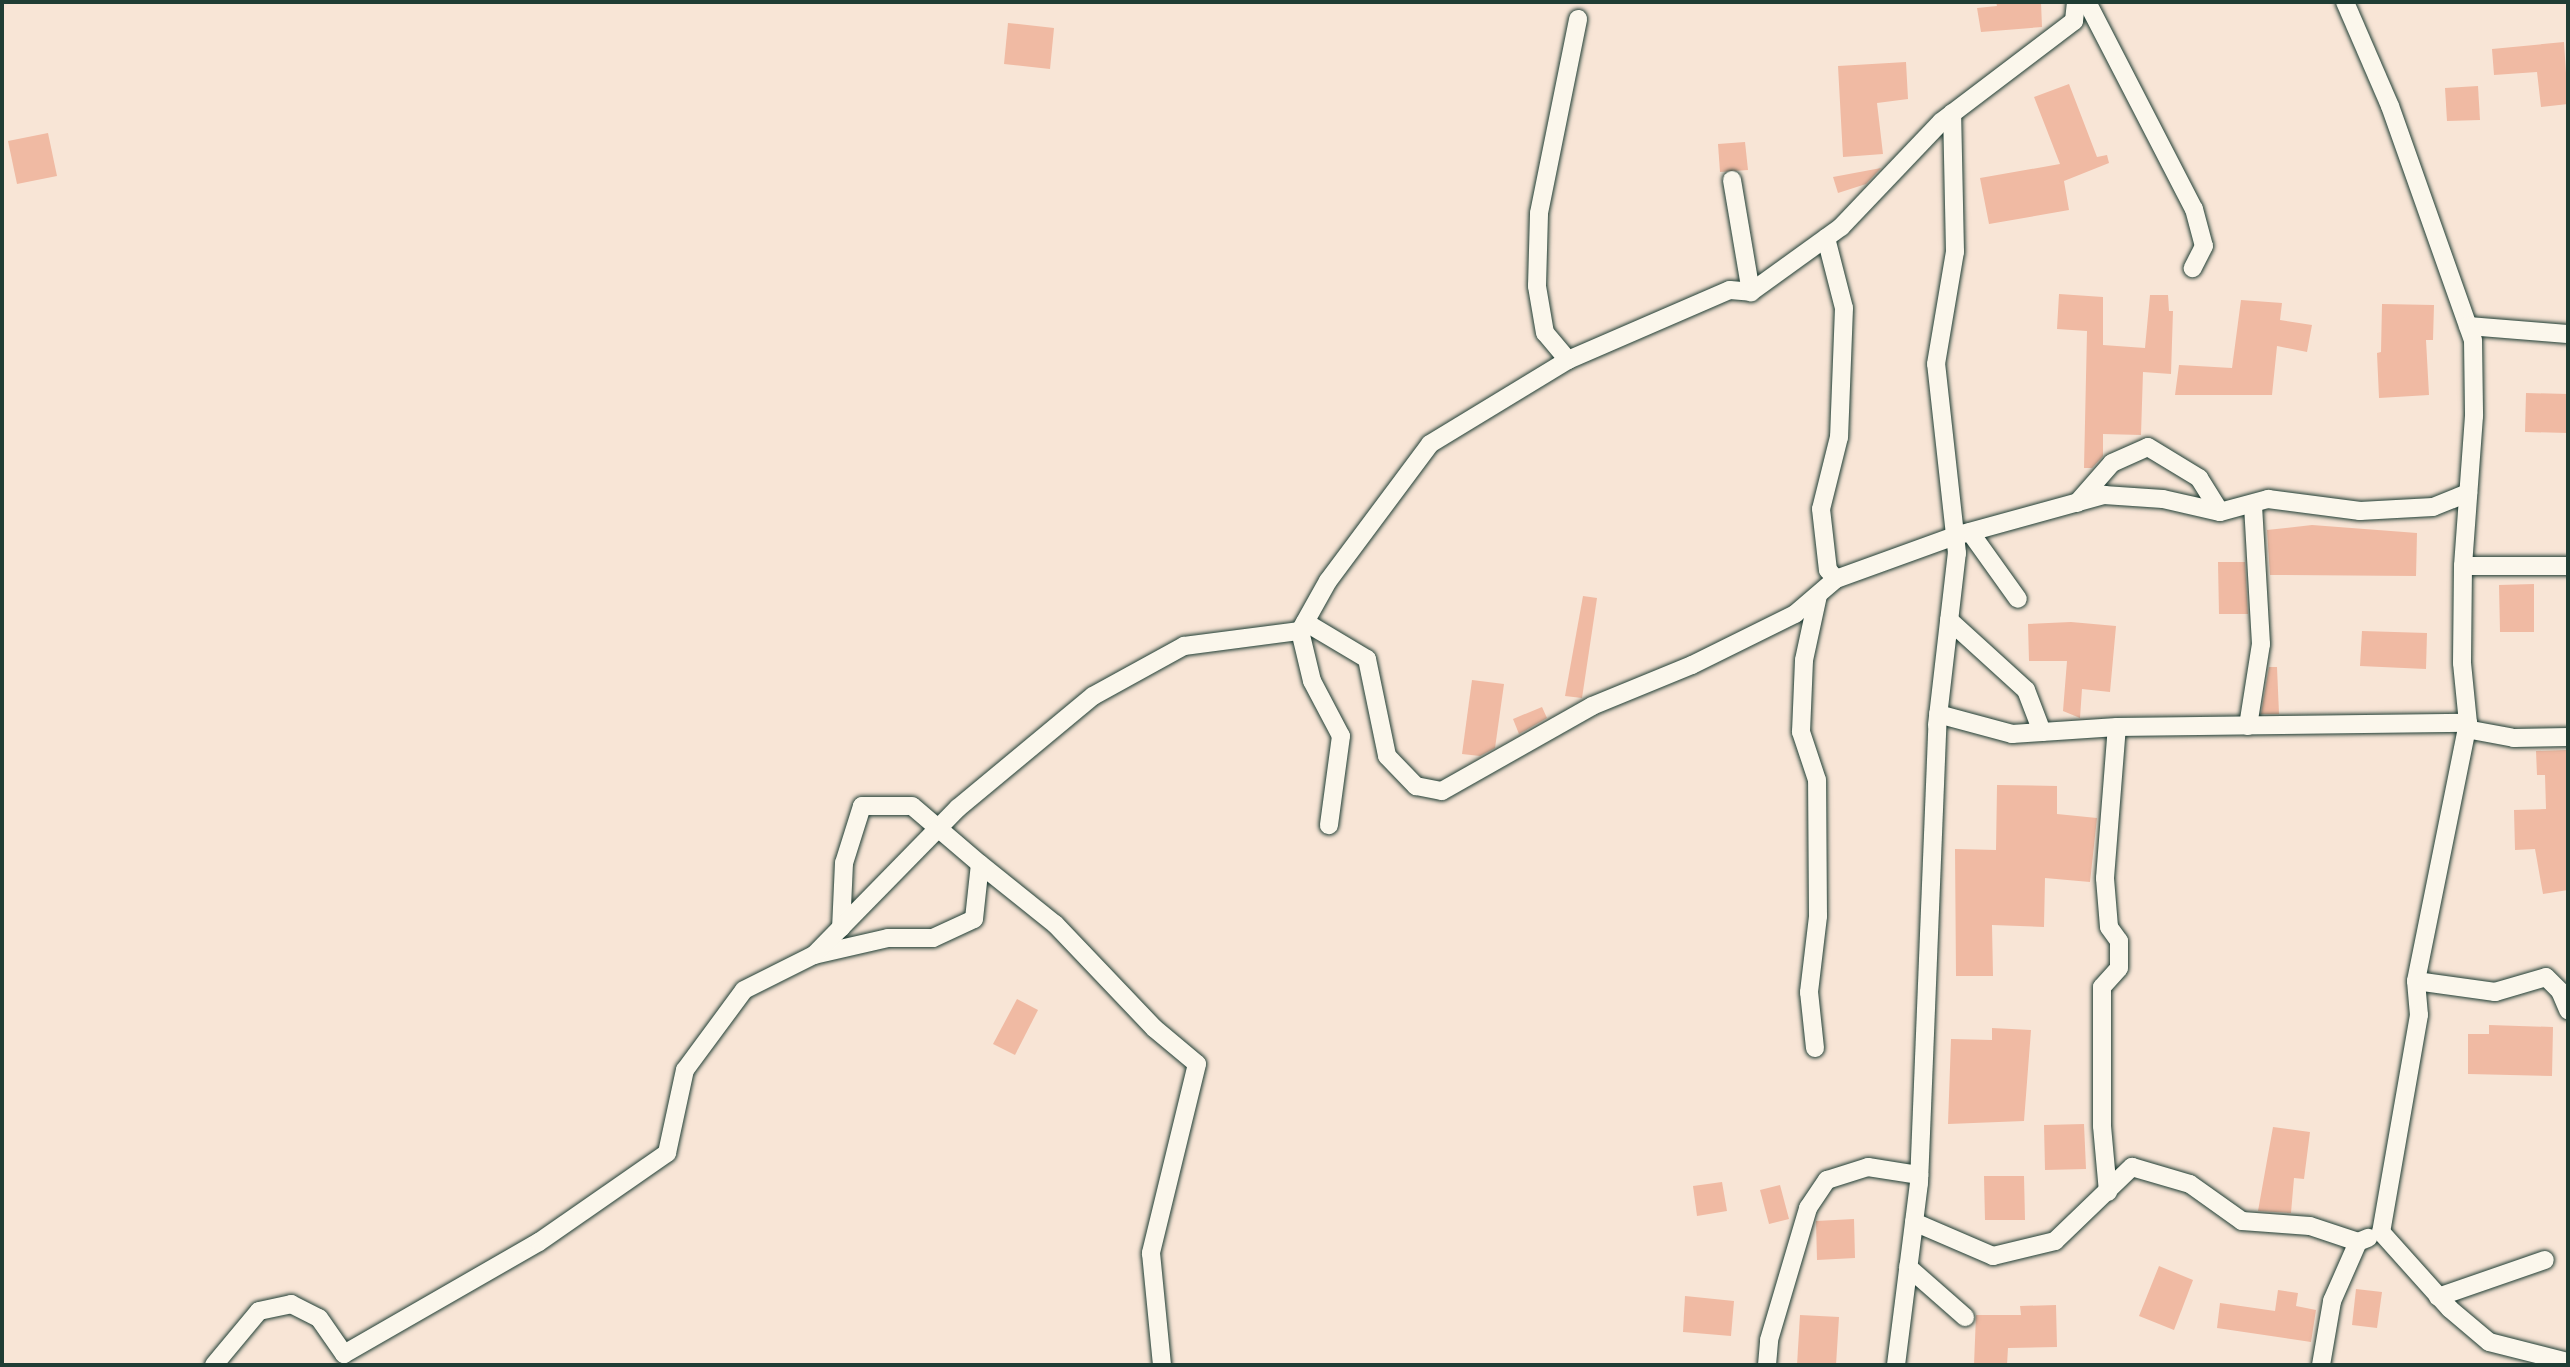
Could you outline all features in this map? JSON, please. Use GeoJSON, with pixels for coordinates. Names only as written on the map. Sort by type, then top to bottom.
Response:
{"type":"FeatureCollection","features":[{"type":"Feature","properties":{"kind":"street"},"geometry":{"type":"LineString","coordinates":[[1329,825],[1341,736],[1312,681],[1303,626],[1328,581],[1430,444],[1568,360],[1730,290],[1751,292],[1826,238],[1952,113],[2074,20],[2076,2]]}},
{"type":"Feature","properties":{"kind":"street"},"geometry":{"type":"LineString","coordinates":[[2087,2],[2194,209],[2204,246],[2193,268]]}},
{"type":"Feature","properties":{"kind":"street"},"geometry":{"type":"LineString","coordinates":[[2345,2],[2390,106],[2473,340],[2474,416],[2463,566],[2462,663],[2467,726],[2416,981],[2419,1015],[2381,1232]]}},
{"type":"Feature","properties":{"kind":"street"},"geometry":{"type":"LineString","coordinates":[[1568,360],[1545,333],[1537,286],[1539,213],[1578,19]]}},
{"type":"Feature","properties":{"kind":"street"},"geometry":{"type":"LineString","coordinates":[[1896,1365],[1919,1175],[1938,713],[1962,534],[1936,364],[1955,252],[1952,113]]}},
{"type":"Feature","properties":{"kind":"street"},"geometry":{"type":"LineString","coordinates":[[1732,180],[1751,292]]}},
{"type":"Feature","properties":{"kind":"street"},"geometry":{"type":"LineString","coordinates":[[1826,238],[1844,308],[1839,437],[1821,509],[1828,570],[1836,579]]}},
{"type":"Feature","properties":{"kind":"street"},"geometry":{"type":"LineString","coordinates":[[2468,326],[2568,334]]}},
{"type":"Feature","properties":{"kind":"street"},"geometry":{"type":"LineString","coordinates":[[2076,504],[2112,463],[2148,447],[2199,478],[2220,512]]}},
{"type":"Feature","properties":{"kind":"street"},"geometry":{"type":"LineString","coordinates":[[814,955],[936,831],[1093,696],[1184,646],[1303,626],[1367,659],[1388,756],[1416,786],[1442,791],[1592,706],[1692,665],[1796,614],[1836,579],[1962,534],[2104,495],[2163,499],[2220,512],[2268,499],[2360,511],[2432,507],[2468,493]]}},
{"type":"Feature","properties":{"kind":"street"},"geometry":{"type":"LineString","coordinates":[[2248,726],[2262,644],[2253,503]]}},
{"type":"Feature","properties":{"kind":"street"},"geometry":{"type":"LineString","coordinates":[[1962,534],[2018,600]]}},
{"type":"Feature","properties":{"kind":"street"},"geometry":{"type":"LineString","coordinates":[[2463,566],[2568,566]]}},
{"type":"Feature","properties":{"kind":"street"},"geometry":{"type":"LineString","coordinates":[[1815,1048],[1809,992],[1818,916],[1817,780],[1801,732],[1804,660],[1818,595]]}},
{"type":"Feature","properties":{"kind":"street"},"geometry":{"type":"LineString","coordinates":[[1949,620],[2026,690],[2042,732]]}},
{"type":"Feature","properties":{"kind":"street"},"geometry":{"type":"LineString","coordinates":[[1938,713],[2012,734],[2117,727],[2467,726],[2514,738],[2568,737]]}},
{"type":"Feature","properties":{"kind":"street"},"geometry":{"type":"LineString","coordinates":[[2108,1192],[2102,1126],[2102,987],[2119,968],[2119,941],[2109,927],[2105,878],[2117,727]]}},
{"type":"Feature","properties":{"kind":"street"},"geometry":{"type":"LineString","coordinates":[[841,928],[844,863],[862,806],[912,806],[936,831],[1055,924],[1154,1028],[1197,1064],[1151,1253],[1162,1365]]}},
{"type":"Feature","properties":{"kind":"street"},"geometry":{"type":"LineString","coordinates":[[214,1365],[259,1311],[291,1304],[319,1318],[341,1360],[539,1242],[667,1153],[685,1070],[744,990],[814,955],[888,938],[933,938],[974,919],[980,864]]}},
{"type":"Feature","properties":{"kind":"street"},"geometry":{"type":"LineString","coordinates":[[2416,981],[2495,992],[2546,977],[2560,991],[2568,1010]]}},
{"type":"Feature","properties":{"kind":"street"},"geometry":{"type":"LineString","coordinates":[[1767,1365],[1769,1340],[1808,1209],[1827,1180],[1868,1167],[1919,1175]]}},
{"type":"Feature","properties":{"kind":"street"},"geometry":{"type":"LineString","coordinates":[[1914,1222],[1993,1256],[2054,1241],[2132,1167],[2190,1184],[2242,1221],[2310,1226],[2358,1242],[2381,1232]]}},
{"type":"Feature","properties":{"kind":"street"},"geometry":{"type":"LineString","coordinates":[[2381,1232],[2438,1297],[2489,1342],[2568,1362]]}},
{"type":"Feature","properties":{"kind":"street"},"geometry":{"type":"LineString","coordinates":[[2321,1365],[2332,1301],[2358,1242]]}},
{"type":"Feature","properties":{"kind":"street"},"geometry":{"type":"LineString","coordinates":[[2438,1297],[2545,1260]]}},
{"type":"Feature","properties":{"kind":"street"},"geometry":{"type":"LineString","coordinates":[[1908,1267],[1965,1317]]}},
{"type":"Feature","properties":{"kind":"street"},"geometry":{"type":"LineString","coordinates":[[2508,1348],[2518,1365]]}},
{"type":"Feature","properties":{"kind":"building"},"geometry":{"type":"Polygon","coordinates":[[[1996,2],[2041,2],[2042,27],[1981,32],[1977,8],[1997,6],[1996,2]]]}},
{"type":"Feature","properties":{"kind":"building"},"geometry":{"type":"Polygon","coordinates":[[[1008,23],[1054,28],[1050,69],[1004,64],[1008,23]]]}},
{"type":"Feature","properties":{"kind":"building"},"geometry":{"type":"Polygon","coordinates":[[[2564,42],[2568,104],[2541,107],[2537,72],[2494,75],[2492,49],[2564,42]]]}},
{"type":"Feature","properties":{"kind":"building"},"geometry":{"type":"Polygon","coordinates":[[[1906,62],[1908,99],[1877,103],[1883,154],[1843,157],[1838,66],[1906,62]]]}},
{"type":"Feature","properties":{"kind":"building"},"geometry":{"type":"Polygon","coordinates":[[[2069,84],[2097,157],[2107,155],[2109,163],[2064,181],[2069,210],[1989,224],[1980,178],[2060,164],[2034,97],[2069,84]]]}},
{"type":"Feature","properties":{"kind":"building"},"geometry":{"type":"Polygon","coordinates":[[[2478,86],[2480,120],[2447,121],[2445,88],[2478,86]]]}},
{"type":"Feature","properties":{"kind":"building"},"geometry":{"type":"Polygon","coordinates":[[[48,133],[57,176],[17,184],[8,141],[48,133]]]}},
{"type":"Feature","properties":{"kind":"building"},"geometry":{"type":"Polygon","coordinates":[[[1745,142],[1748,170],[1720,172],[1718,144],[1745,142]]]}},
{"type":"Feature","properties":{"kind":"building"},"geometry":{"type":"Polygon","coordinates":[[[1881,168],[1866,184],[1838,193],[1833,177],[1881,168]]]}},
{"type":"Feature","properties":{"kind":"building"},"geometry":{"type":"Polygon","coordinates":[[[2059,294],[2103,297],[2103,345],[2145,348],[2150,295],[2168,295],[2169,311],[2173,311],[2171,374],[2143,372],[2141,435],[2103,434],[2103,456],[2092,468],[2084,468],[2087,331],[2057,329],[2059,294]]]}},
{"type":"Feature","properties":{"kind":"building"},"geometry":{"type":"Polygon","coordinates":[[[2241,300],[2282,303],[2280,320],[2312,325],[2307,352],[2277,346],[2272,395],[2175,395],[2179,365],[2232,368],[2241,300]]]}},
{"type":"Feature","properties":{"kind":"building"},"geometry":{"type":"Polygon","coordinates":[[[2382,304],[2434,305],[2433,340],[2426,340],[2429,395],[2379,398],[2377,353],[2381,352],[2382,304]]]}},
{"type":"Feature","properties":{"kind":"building"},"geometry":{"type":"Polygon","coordinates":[[[2526,393],[2568,394],[2568,433],[2525,432],[2526,393]]]}},
{"type":"Feature","properties":{"kind":"building"},"geometry":{"type":"Polygon","coordinates":[[[2312,525],[2417,533],[2416,576],[2270,575],[2267,530],[2312,525]]]}},
{"type":"Feature","properties":{"kind":"building"},"geometry":{"type":"Polygon","coordinates":[[[2218,562],[2245,562],[2248,614],[2219,614],[2218,562]]]}},
{"type":"Feature","properties":{"kind":"building"},"geometry":{"type":"Polygon","coordinates":[[[2534,584],[2534,632],[2500,632],[2499,585],[2534,584]]]}},
{"type":"Feature","properties":{"kind":"building"},"geometry":{"type":"Polygon","coordinates":[[[1583,596],[1597,598],[1582,698],[1565,696],[1583,596]]]}},
{"type":"Feature","properties":{"kind":"building"},"geometry":{"type":"Polygon","coordinates":[[[2071,622],[2116,626],[2110,692],[2082,689],[2080,718],[2063,711],[2067,661],[2029,661],[2028,624],[2071,622]]]}},
{"type":"Feature","properties":{"kind":"building"},"geometry":{"type":"Polygon","coordinates":[[[2362,631],[2427,633],[2426,669],[2360,666],[2362,631]]]}},
{"type":"Feature","properties":{"kind":"building"},"geometry":{"type":"Polygon","coordinates":[[[2269,667],[2277,667],[2279,714],[2261,714],[2269,667]]]}},
{"type":"Feature","properties":{"kind":"building"},"geometry":{"type":"Polygon","coordinates":[[[1472,680],[1504,684],[1495,748],[1480,756],[1462,754],[1472,680]]]}},
{"type":"Feature","properties":{"kind":"building"},"geometry":{"type":"Polygon","coordinates":[[[1542,707],[1547,718],[1519,734],[1513,719],[1542,707]]]}},
{"type":"Feature","properties":{"kind":"building"},"geometry":{"type":"Polygon","coordinates":[[[2568,750],[2568,890],[2543,894],[2535,849],[2515,850],[2514,810],[2546,809],[2545,775],[2537,775],[2536,751],[2568,750]]]}},
{"type":"Feature","properties":{"kind":"building"},"geometry":{"type":"Polygon","coordinates":[[[1997,785],[2057,786],[2057,814],[2097,818],[2090,882],[2045,878],[2044,927],[1992,925],[1993,976],[1956,976],[1955,849],[1996,850],[1997,785]]]}},
{"type":"Feature","properties":{"kind":"building"},"geometry":{"type":"Polygon","coordinates":[[[1017,999],[1038,1010],[1015,1055],[993,1044],[1017,999]]]}},
{"type":"Feature","properties":{"kind":"building"},"geometry":{"type":"Polygon","coordinates":[[[2489,1025],[2553,1027],[2552,1076],[2468,1074],[2468,1034],[2489,1034],[2489,1025]]]}},
{"type":"Feature","properties":{"kind":"building"},"geometry":{"type":"Polygon","coordinates":[[[1992,1028],[2031,1030],[2024,1121],[1948,1124],[1951,1039],[1992,1040],[1992,1028]]]}},
{"type":"Feature","properties":{"kind":"building"},"geometry":{"type":"Polygon","coordinates":[[[2084,1124],[2086,1169],[2045,1170],[2044,1125],[2084,1124]]]}},
{"type":"Feature","properties":{"kind":"building"},"geometry":{"type":"Polygon","coordinates":[[[2273,1127],[2310,1132],[2304,1179],[2294,1178],[2291,1213],[2258,1211],[2273,1127]]]}},
{"type":"Feature","properties":{"kind":"building"},"geometry":{"type":"Polygon","coordinates":[[[1984,1176],[2024,1176],[2025,1220],[1985,1220],[1984,1176]]]}},
{"type":"Feature","properties":{"kind":"building"},"geometry":{"type":"Polygon","coordinates":[[[1722,1182],[1727,1211],[1697,1216],[1693,1186],[1722,1182]]]}},
{"type":"Feature","properties":{"kind":"building"},"geometry":{"type":"Polygon","coordinates":[[[1780,1185],[1789,1219],[1769,1224],[1760,1190],[1780,1185]]]}},
{"type":"Feature","properties":{"kind":"building"},"geometry":{"type":"Polygon","coordinates":[[[1854,1219],[1855,1258],[1817,1260],[1816,1221],[1854,1219]]]}},
{"type":"Feature","properties":{"kind":"building"},"geometry":{"type":"Polygon","coordinates":[[[2159,1266],[2193,1280],[2174,1330],[2139,1316],[2159,1266]]]}},
{"type":"Feature","properties":{"kind":"building"},"geometry":{"type":"Polygon","coordinates":[[[2356,1289],[2382,1292],[2377,1328],[2352,1325],[2356,1289]]]}},
{"type":"Feature","properties":{"kind":"building"},"geometry":{"type":"Polygon","coordinates":[[[2278,1290],[2298,1293],[2296,1306],[2316,1310],[2311,1342],[2217,1328],[2220,1303],[2275,1311],[2278,1290]]]}},
{"type":"Feature","properties":{"kind":"building"},"geometry":{"type":"Polygon","coordinates":[[[1685,1296],[1734,1301],[1731,1336],[1683,1332],[1685,1296]]]}},
{"type":"Feature","properties":{"kind":"building"},"geometry":{"type":"Polygon","coordinates":[[[2056,1305],[2057,1347],[2008,1348],[2007,1365],[1974,1365],[1976,1315],[2021,1315],[2020,1306],[2056,1305]]]}},
{"type":"Feature","properties":{"kind":"building"},"geometry":{"type":"Polygon","coordinates":[[[1800,1315],[1839,1317],[1836,1365],[1797,1365],[1800,1315]]]}}]}
